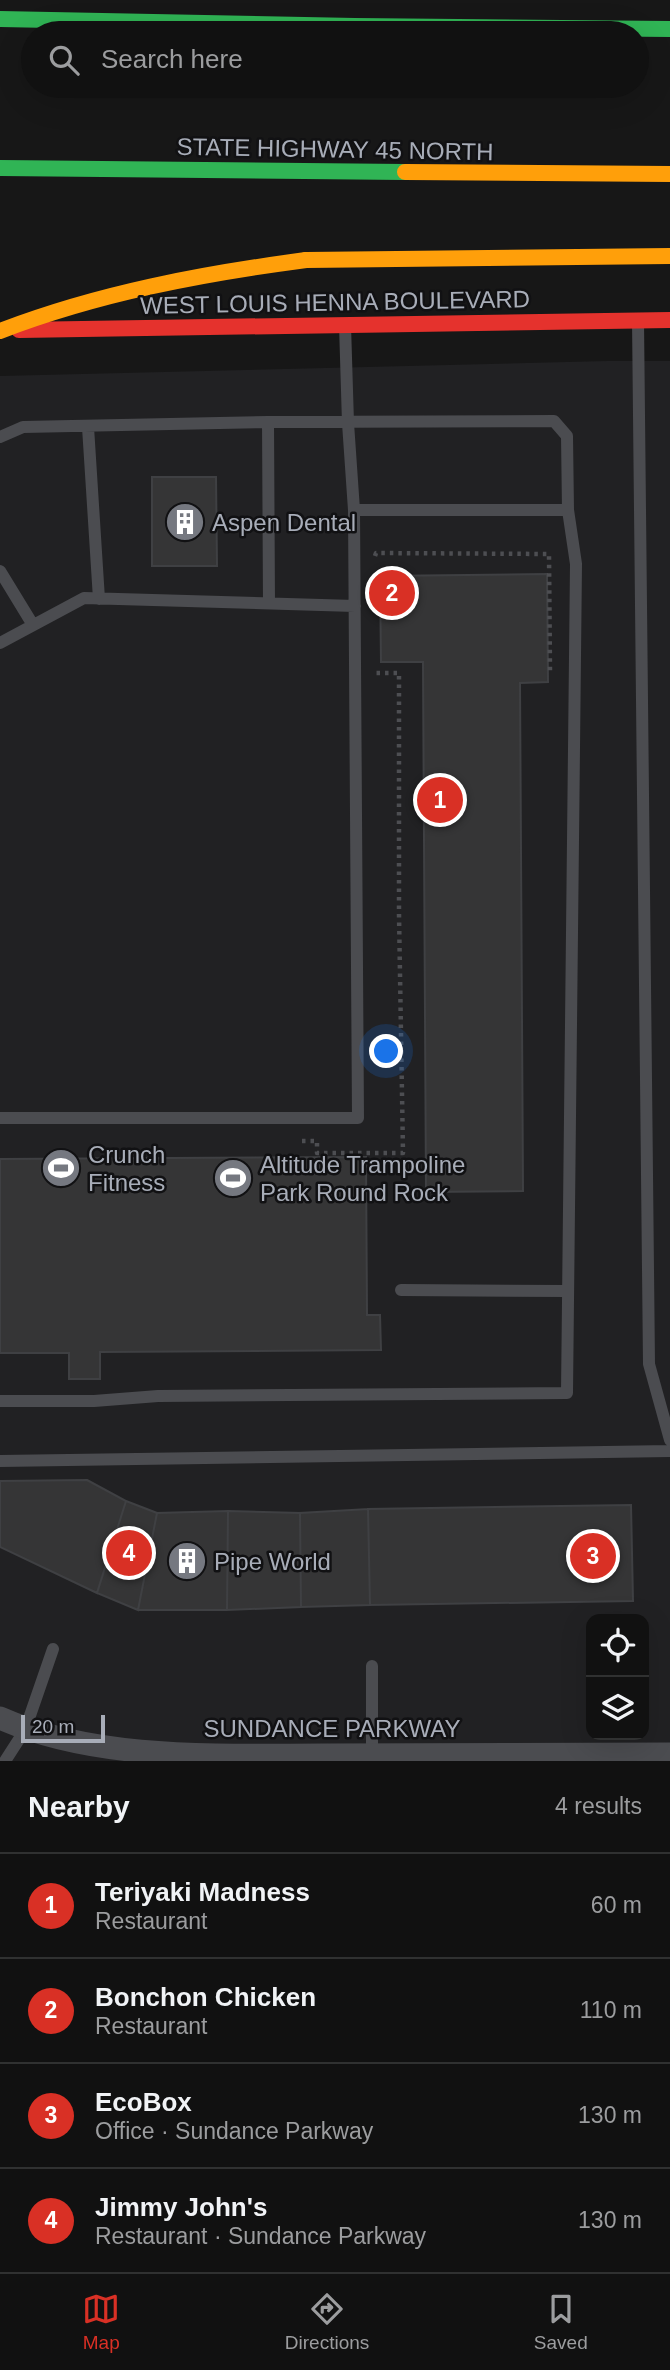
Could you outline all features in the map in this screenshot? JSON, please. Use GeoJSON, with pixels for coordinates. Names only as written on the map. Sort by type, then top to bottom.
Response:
{"type":"FeatureCollection","features":[{"type":"Feature","properties":{"kind":"main road"},"geometry":{"type":"LineString","coordinates":[[388,21],[461,10]]}},
{"type":"Feature","properties":{"kind":"main road"},"geometry":{"type":"LineString","coordinates":[[0,19],[115,21]]}},
{"type":"Feature","properties":{"kind":"main road"},"geometry":{"type":"LineString","coordinates":[[649,29],[670,29]]}},
{"type":"Feature","properties":{"kind":"main road","name":"STATE HIGHWAY 45 NORTH"},"geometry":{"type":"LineString","coordinates":[[0,168],[670,174]]}},
{"type":"Feature","properties":{"kind":"main road"},"geometry":{"type":"LineString","coordinates":[[583,174],[658,190]]}},
{"type":"Feature","properties":{"kind":"main road"},"geometry":{"type":"LineString","coordinates":[[0,331],[119,293],[218,271],[306,260],[670,256]]}},
{"type":"Feature","properties":{"kind":"main road","name":"WEST LOUIS HENNA BOULEVARD"},"geometry":{"type":"LineString","coordinates":[[0,331],[670,320]]}},
{"type":"Feature","properties":{"kind":"street","name":"SUNDANCE PARKWAY"},"geometry":{"type":"LineString","coordinates":[[0,1718],[25,1730],[103,1749],[191,1755],[372,1758],[670,1754]]}},
{"type":"Feature","properties":{"kind":"lane"},"geometry":{"type":"LineString","coordinates":[[638,320],[649,1364],[670,1440]]}},
{"type":"Feature","properties":{"kind":"lane"},"geometry":{"type":"LineString","coordinates":[[0,1118],[358,1118],[354,510],[345,325]]}},
{"type":"Feature","properties":{"kind":"lane"},"geometry":{"type":"LineString","coordinates":[[0,437],[23,427],[268,422],[554,421],[567,436],[568,510],[576,564],[567,1393],[158,1396],[94,1401],[0,1401]]}},
{"type":"Feature","properties":{"kind":"lane"},"geometry":{"type":"LineString","coordinates":[[268,422],[269,604]]}},
{"type":"Feature","properties":{"kind":"lane"},"geometry":{"type":"LineString","coordinates":[[88,427],[99,599]]}},
{"type":"Feature","properties":{"kind":"lane"},"geometry":{"type":"LineString","coordinates":[[354,510],[568,510]]}},
{"type":"Feature","properties":{"kind":"lane"},"geometry":{"type":"LineString","coordinates":[[0,571],[33,625]]}},
{"type":"Feature","properties":{"kind":"lane"},"geometry":{"type":"LineString","coordinates":[[0,643],[84,598],[355,606]]}},
{"type":"Feature","properties":{"kind":"lane"},"geometry":{"type":"LineString","coordinates":[[401,1290],[568,1291]]}},
{"type":"Feature","properties":{"kind":"lane"},"geometry":{"type":"LineString","coordinates":[[0,1461],[670,1451]]}},
{"type":"Feature","properties":{"kind":"lane"},"geometry":{"type":"LineString","coordinates":[[5,1761],[25,1730],[53,1649]]}},
{"type":"Feature","properties":{"kind":"lane"},"geometry":{"type":"LineString","coordinates":[[372,1666],[372,1758]]}},
{"type":"Feature","properties":{"kind":"shaded area"},"geometry":{"type":"Polygon","coordinates":[[[670,361],[670,1761],[0,1761],[0,376],[670,361]]]}},
{"type":"Feature","properties":{"kind":"building","name":"Aspen Dental"},"geometry":{"type":"Polygon","coordinates":[[[152,477],[216,477],[217,566],[152,566],[152,477]]]}},
{"type":"Feature","properties":{"kind":"building"},"geometry":{"type":"Polygon","coordinates":[[[547,574],[548,682],[520,683],[523,1191],[426,1192],[423,662],[381,662],[380,576],[547,574]]]}},
{"type":"Feature","properties":{"kind":"building"},"geometry":{"type":"Polygon","coordinates":[[[366,1157],[367,1315],[380,1315],[381,1350],[100,1352],[100,1379],[69,1379],[69,1353],[0,1353],[0,1159],[366,1157]]]}},
{"type":"Feature","properties":{"kind":"building"},"geometry":{"type":"Polygon","coordinates":[[[87,1480],[126,1501],[97,1593],[0,1547],[0,1481],[87,1480]]]}},
{"type":"Feature","properties":{"kind":"building"},"geometry":{"type":"Polygon","coordinates":[[[126,1501],[157,1513],[138,1610],[97,1593],[126,1501]]]}},
{"type":"Feature","properties":{"kind":"building"},"geometry":{"type":"Polygon","coordinates":[[[631,1505],[633,1601],[370,1605],[368,1509],[631,1505]]]}},
{"type":"Feature","properties":{"kind":"building"},"geometry":{"type":"Polygon","coordinates":[[[368,1509],[370,1605],[301,1607],[300,1513],[368,1509]]]}},
{"type":"Feature","properties":{"kind":"building","name":"Pipe World"},"geometry":{"type":"Polygon","coordinates":[[[228,1511],[227,1610],[138,1610],[157,1513],[228,1511]]]}},
{"type":"Feature","properties":{"kind":"building"},"geometry":{"type":"Polygon","coordinates":[[[228,1511],[300,1513],[301,1607],[227,1610],[228,1511]]]}},
{"type":"Feature","properties":{"kind":"traffic: fast"},"geometry":{"type":"LineString","coordinates":[[0,19],[101,21]]}},
{"type":"Feature","properties":{"kind":"traffic: fast"},"geometry":{"type":"LineString","coordinates":[[649,29],[670,29]]}},
{"type":"Feature","properties":{"kind":"traffic: fast"},"geometry":{"type":"LineString","coordinates":[[0,168],[405,172]]}},
{"type":"Feature","properties":{"kind":"traffic: slow"},"geometry":{"type":"LineString","coordinates":[[405,172],[670,174]]}},
{"type":"Feature","properties":{"kind":"traffic: slow"},"geometry":{"type":"LineString","coordinates":[[306,260],[670,256]]}},
{"type":"Feature","properties":{"kind":"traffic: slow"},"geometry":{"type":"LineString","coordinates":[[0,331],[75,306],[151,286],[306,260]]}},
{"type":"Feature","properties":{"kind":"traffic: jam"},"geometry":{"type":"LineString","coordinates":[[19,330],[670,320]]}},
{"type":"Feature","properties":{"kind":"place","name":"Aspen Dental"},"geometry":{"type":"Point","coordinates":[185,522]}},
{"type":"Feature","properties":{"kind":"place","name":"Bonchon Chicken"},"geometry":{"type":"Point","coordinates":[392,593]}},
{"type":"Feature","properties":{"kind":"place","name":"Teriyaki Madness"},"geometry":{"type":"Point","coordinates":[440,800]}},
{"type":"Feature","properties":{"kind":"place","name":"Crunch Fitness"},"geometry":{"type":"Point","coordinates":[61,1168]}},
{"type":"Feature","properties":{"kind":"place","name":"Altitude Trampoline Park Round Rock"},"geometry":{"type":"Point","coordinates":[233,1178]}},
{"type":"Feature","properties":{"kind":"place","name":"Jimmy John's"},"geometry":{"type":"Point","coordinates":[129,1553]}},
{"type":"Feature","properties":{"kind":"place","name":"EcoBox"},"geometry":{"type":"Point","coordinates":[593,1556]}},
{"type":"Feature","properties":{"kind":"place","name":"Pipe World"},"geometry":{"type":"Point","coordinates":[187,1561]}}]}
